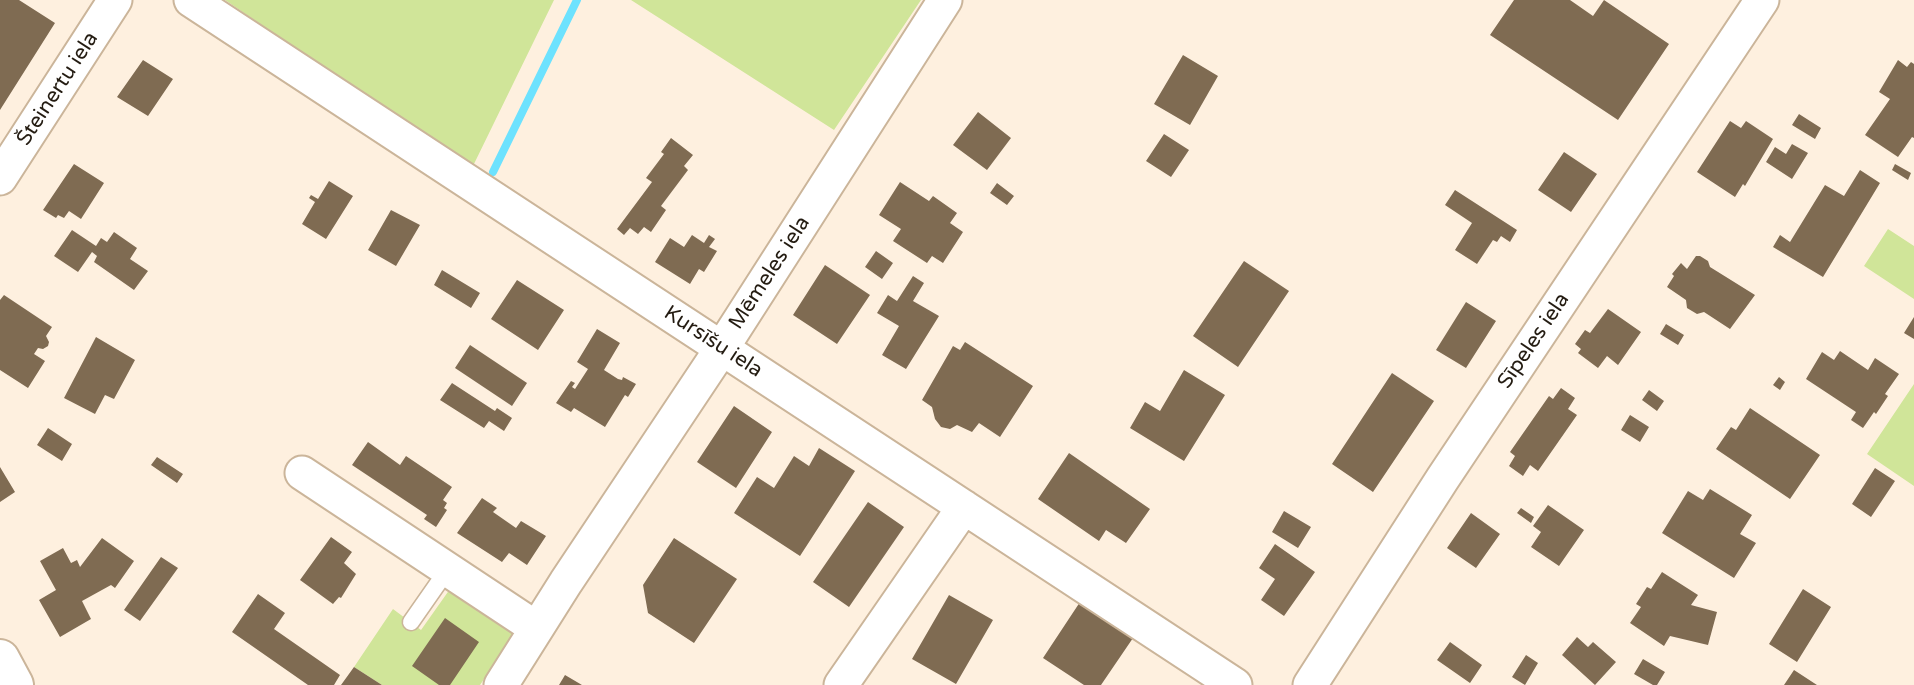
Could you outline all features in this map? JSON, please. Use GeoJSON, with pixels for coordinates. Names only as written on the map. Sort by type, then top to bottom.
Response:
{"type":"FeatureCollection","features":[{"type":"Feature","properties":{"kind":"main road"},"geometry":{"type":"LineString","coordinates":[[0,659],[14,685]]}},
{"type":"Feature","properties":{"kind":"street","name":"Šteinertu iela"},"geometry":{"type":"LineString","coordinates":[[0,178],[115,0]]}},
{"type":"Feature","properties":{"kind":"street","name":"Kursīšu iela"},"geometry":{"type":"LineString","coordinates":[[191,0],[1235,685]]}},
{"type":"Feature","properties":{"kind":"street","name":"Mēmeles iela"},"geometry":{"type":"LineString","coordinates":[[501,685],[722,348],[945,0]]}},
{"type":"Feature","properties":{"kind":"street","name":"Sīpeles iela"},"geometry":{"type":"LineString","coordinates":[[1310,685],[1443,478],[1762,0]]}},
{"type":"Feature","properties":{"kind":"street"},"geometry":{"type":"LineString","coordinates":[[302,473],[536,628]]}},
{"type":"Feature","properties":{"kind":"street"},"geometry":{"type":"LineString","coordinates":[[841,685],[964,507]]}},
{"type":"Feature","properties":{"kind":"lane"},"geometry":{"type":"LineString","coordinates":[[411,622],[447,569]]}},
{"type":"Feature","properties":{"kind":"green space"},"geometry":{"type":"Polygon","coordinates":[[[225,0],[554,0],[472,168],[225,0]]]}},
{"type":"Feature","properties":{"kind":"green space"},"geometry":{"type":"Polygon","coordinates":[[[631,0],[921,0],[834,130],[631,0]]]}},
{"type":"Feature","properties":{"kind":"green space"},"geometry":{"type":"Polygon","coordinates":[[[1888,229],[1914,246],[1914,299],[1864,266],[1888,229]]]}},
{"type":"Feature","properties":{"kind":"green space"},"geometry":{"type":"Polygon","coordinates":[[[1914,384],[1914,486],[1867,454],[1914,384]]]}},
{"type":"Feature","properties":{"kind":"green space"},"geometry":{"type":"Polygon","coordinates":[[[450,589],[515,633],[480,685],[382,685],[354,667],[393,609],[421,630],[450,589]]]}},
{"type":"Feature","properties":{"kind":"building"},"geometry":{"type":"Polygon","coordinates":[[[0,0],[19,0],[55,23],[0,110],[0,0]]]}},
{"type":"Feature","properties":{"kind":"building"},"geometry":{"type":"Polygon","coordinates":[[[1514,0],[1570,0],[1593,16],[1604,0],[1669,44],[1618,120],[1490,35],[1514,0]]]}},
{"type":"Feature","properties":{"kind":"building"},"geometry":{"type":"Polygon","coordinates":[[[1183,55],[1218,76],[1190,125],[1154,104],[1183,55]]]}},
{"type":"Feature","properties":{"kind":"building"},"geometry":{"type":"Polygon","coordinates":[[[143,60],[173,79],[148,116],[117,97],[143,60]]]}},
{"type":"Feature","properties":{"kind":"building"},"geometry":{"type":"Polygon","coordinates":[[[1898,60],[1907,67],[1911,62],[1914,64],[1914,138],[1912,137],[1898,157],[1865,135],[1890,99],[1879,92],[1898,60]]]}},
{"type":"Feature","properties":{"kind":"building"},"geometry":{"type":"Polygon","coordinates":[[[978,112],[1011,138],[987,170],[953,145],[978,112]]]}},
{"type":"Feature","properties":{"kind":"building"},"geometry":{"type":"Polygon","coordinates":[[[1799,114],[1821,128],[1815,139],[1792,125],[1799,114]]]}},
{"type":"Feature","properties":{"kind":"building"},"geometry":{"type":"Polygon","coordinates":[[[1730,121],[1741,128],[1746,121],[1773,139],[1745,186],[1743,184],[1735,197],[1697,172],[1730,121]]]}},
{"type":"Feature","properties":{"kind":"building"},"geometry":{"type":"Polygon","coordinates":[[[1164,134],[1189,150],[1171,177],[1146,161],[1164,134]]]}},
{"type":"Feature","properties":{"kind":"building"},"geometry":{"type":"Polygon","coordinates":[[[671,138],[693,155],[684,166],[688,170],[661,206],[666,210],[651,232],[644,227],[638,234],[630,228],[624,235],[617,229],[652,182],[646,178],[664,154],[661,152],[671,138]]]}},
{"type":"Feature","properties":{"kind":"building"},"geometry":{"type":"Polygon","coordinates":[[[1792,144],[1808,153],[1792,179],[1766,162],[1775,147],[1786,154],[1792,144]]]}},
{"type":"Feature","properties":{"kind":"building"},"geometry":{"type":"Polygon","coordinates":[[[1564,152],[1597,174],[1571,212],[1538,190],[1564,152]]]}},
{"type":"Feature","properties":{"kind":"building"},"geometry":{"type":"Polygon","coordinates":[[[74,164],[104,183],[81,219],[69,211],[64,218],[58,215],[56,218],[43,210],[74,164]]]}},
{"type":"Feature","properties":{"kind":"building"},"geometry":{"type":"Polygon","coordinates":[[[1895,164],[1911,173],[1908,180],[1892,170],[1895,164]]]}},
{"type":"Feature","properties":{"kind":"building"},"geometry":{"type":"Polygon","coordinates":[[[1860,170],[1880,183],[1823,277],[1773,247],[1780,235],[1790,242],[1825,185],[1844,196],[1860,170]]]}},
{"type":"Feature","properties":{"kind":"building"},"geometry":{"type":"Polygon","coordinates":[[[329,181],[353,196],[326,239],[302,224],[315,202],[309,198],[311,195],[318,199],[329,181]]]}},
{"type":"Feature","properties":{"kind":"building"},"geometry":{"type":"Polygon","coordinates":[[[900,182],[929,201],[933,196],[957,213],[950,223],[963,232],[943,263],[932,256],[927,263],[893,241],[901,229],[879,215],[900,182]]]}},
{"type":"Feature","properties":{"kind":"building"},"geometry":{"type":"Polygon","coordinates":[[[997,183],[1014,196],[1007,205],[990,193],[997,183]]]}},
{"type":"Feature","properties":{"kind":"building"},"geometry":{"type":"Polygon","coordinates":[[[1455,190],[1517,230],[1510,242],[1501,236],[1497,242],[1493,240],[1477,264],[1455,250],[1472,223],[1445,205],[1455,190]]]}},
{"type":"Feature","properties":{"kind":"building"},"geometry":{"type":"Polygon","coordinates":[[[391,210],[420,225],[396,266],[368,250],[391,210]]]}},
{"type":"Feature","properties":{"kind":"building"},"geometry":{"type":"Polygon","coordinates":[[[72,230],[96,246],[101,238],[107,242],[114,232],[137,248],[130,259],[148,271],[134,290],[94,262],[97,256],[92,252],[78,272],[54,256],[72,230]]]}},
{"type":"Feature","properties":{"kind":"building"},"geometry":{"type":"Polygon","coordinates":[[[692,235],[704,243],[709,235],[715,239],[709,247],[717,251],[704,272],[699,269],[690,284],[655,262],[670,238],[684,247],[692,235]]]}},
{"type":"Feature","properties":{"kind":"building"},"geometry":{"type":"Polygon","coordinates":[[[876,251],[893,263],[882,279],[865,267],[876,251]]]}},
{"type":"Feature","properties":{"kind":"building"},"geometry":{"type":"Polygon","coordinates":[[[1696,256],[1708,261],[1710,267],[1755,295],[1730,329],[1704,312],[1697,314],[1687,308],[1686,300],[1667,287],[1674,276],[1672,274],[1681,263],[1687,269],[1696,256]]]}},
{"type":"Feature","properties":{"kind":"building"},"geometry":{"type":"Polygon","coordinates":[[[1244,261],[1289,291],[1238,367],[1193,336],[1244,261]]]}},
{"type":"Feature","properties":{"kind":"building"},"geometry":{"type":"Polygon","coordinates":[[[825,265],[870,295],[837,344],[793,315],[825,265]]]}},
{"type":"Feature","properties":{"kind":"building"},"geometry":{"type":"Polygon","coordinates":[[[442,270],[480,293],[471,308],[434,285],[442,270]]]}},
{"type":"Feature","properties":{"kind":"building"},"geometry":{"type":"Polygon","coordinates":[[[913,276],[924,283],[913,301],[939,316],[906,369],[882,355],[899,326],[877,313],[888,295],[897,301],[913,276]]]}},
{"type":"Feature","properties":{"kind":"building"},"geometry":{"type":"Polygon","coordinates":[[[517,280],[564,310],[538,350],[491,319],[517,280]]]}},
{"type":"Feature","properties":{"kind":"building"},"geometry":{"type":"Polygon","coordinates":[[[4,295],[52,327],[46,336],[48,346],[38,348],[34,354],[45,361],[28,388],[0,370],[0,300],[4,295]]]}},
{"type":"Feature","properties":{"kind":"building"},"geometry":{"type":"Polygon","coordinates":[[[1466,302],[1496,321],[1466,368],[1436,350],[1466,302]]]}},
{"type":"Feature","properties":{"kind":"building"},"geometry":{"type":"Polygon","coordinates":[[[1608,309],[1641,332],[1618,365],[1607,356],[1598,368],[1578,353],[1581,349],[1575,344],[1585,330],[1590,333],[1608,309]]]}},
{"type":"Feature","properties":{"kind":"building"},"geometry":{"type":"Polygon","coordinates":[[[1914,317],[1914,339],[1904,333],[1914,317]]]}},
{"type":"Feature","properties":{"kind":"building"},"geometry":{"type":"Polygon","coordinates":[[[1666,324],[1684,335],[1678,345],[1660,334],[1666,324]]]}},
{"type":"Feature","properties":{"kind":"building"},"geometry":{"type":"Polygon","coordinates":[[[597,329],[620,343],[604,370],[618,379],[622,380],[623,377],[636,384],[628,397],[625,395],[605,427],[574,408],[571,412],[556,403],[571,381],[575,383],[572,387],[575,389],[588,369],[577,362],[597,329]]]}},
{"type":"Feature","properties":{"kind":"building"},"geometry":{"type":"Polygon","coordinates":[[[96,337],[135,360],[114,399],[105,395],[95,414],[64,398],[96,337]]]}},
{"type":"Feature","properties":{"kind":"building"},"geometry":{"type":"Polygon","coordinates":[[[965,342],[1033,386],[1000,437],[979,423],[972,432],[957,425],[950,429],[941,427],[935,419],[932,407],[922,400],[953,346],[960,350],[965,342]]]}},
{"type":"Feature","properties":{"kind":"building"},"geometry":{"type":"Polygon","coordinates":[[[470,345],[527,383],[512,406],[455,368],[470,345]]]}},
{"type":"Feature","properties":{"kind":"building"},"geometry":{"type":"Polygon","coordinates":[[[1840,351],[1868,370],[1875,358],[1899,374],[1885,394],[1888,396],[1876,414],[1874,412],[1863,428],[1851,420],[1856,412],[1806,379],[1822,352],[1834,360],[1840,351]]]}},
{"type":"Feature","properties":{"kind":"building"},"geometry":{"type":"Polygon","coordinates":[[[1184,370],[1225,395],[1184,461],[1130,428],[1145,402],[1160,411],[1184,370]]]}},
{"type":"Feature","properties":{"kind":"building"},"geometry":{"type":"Polygon","coordinates":[[[1392,373],[1434,401],[1373,492],[1332,464],[1392,373]]]}},
{"type":"Feature","properties":{"kind":"building"},"geometry":{"type":"Polygon","coordinates":[[[1779,377],[1785,382],[1780,390],[1773,385],[1779,377]]]}},
{"type":"Feature","properties":{"kind":"building"},"geometry":{"type":"Polygon","coordinates":[[[452,383],[495,411],[497,408],[512,418],[504,431],[489,421],[484,428],[440,400],[452,383]]]}},
{"type":"Feature","properties":{"kind":"building"},"geometry":{"type":"Polygon","coordinates":[[[1561,388],[1575,398],[1568,409],[1577,415],[1538,471],[1530,465],[1523,476],[1509,466],[1515,456],[1510,452],[1549,396],[1553,399],[1561,388]]]}},
{"type":"Feature","properties":{"kind":"building"},"geometry":{"type":"Polygon","coordinates":[[[1649,390],[1664,401],[1657,411],[1642,400],[1649,390]]]}},
{"type":"Feature","properties":{"kind":"building"},"geometry":{"type":"Polygon","coordinates":[[[734,406],[772,432],[736,488],[697,462],[734,406]]]}},
{"type":"Feature","properties":{"kind":"building"},"geometry":{"type":"Polygon","coordinates":[[[1750,408],[1820,455],[1790,499],[1716,449],[1731,427],[1736,430],[1750,408]]]}},
{"type":"Feature","properties":{"kind":"building"},"geometry":{"type":"Polygon","coordinates":[[[1630,415],[1649,427],[1640,442],[1621,430],[1630,415]]]}},
{"type":"Feature","properties":{"kind":"building"},"geometry":{"type":"Polygon","coordinates":[[[48,428],[72,444],[62,461],[37,445],[48,428]]]}},
{"type":"Feature","properties":{"kind":"building"},"geometry":{"type":"Polygon","coordinates":[[[368,442],[400,465],[406,456],[452,487],[443,500],[447,503],[444,508],[447,510],[436,527],[424,519],[427,515],[352,465],[368,442]]]}},
{"type":"Feature","properties":{"kind":"building"},"geometry":{"type":"Polygon","coordinates":[[[819,448],[855,471],[800,556],[734,513],[757,477],[774,488],[794,456],[809,466],[819,448]]]}},
{"type":"Feature","properties":{"kind":"building"},"geometry":{"type":"Polygon","coordinates":[[[1069,453],[1150,509],[1126,543],[1106,530],[1099,541],[1038,499],[1069,453]]]}},
{"type":"Feature","properties":{"kind":"building"},"geometry":{"type":"Polygon","coordinates":[[[157,457],[183,474],[177,483],[151,465],[157,457]]]}},
{"type":"Feature","properties":{"kind":"building"},"geometry":{"type":"Polygon","coordinates":[[[0,467],[15,492],[0,502],[0,467]]]}},
{"type":"Feature","properties":{"kind":"building"},"geometry":{"type":"Polygon","coordinates":[[[1875,468],[1895,481],[1871,517],[1852,504],[1875,468]]]}},
{"type":"Feature","properties":{"kind":"building"},"geometry":{"type":"Polygon","coordinates":[[[1710,489],[1752,515],[1740,534],[1756,543],[1734,578],[1662,533],[1688,491],[1703,500],[1710,489]]]}},
{"type":"Feature","properties":{"kind":"building"},"geometry":{"type":"Polygon","coordinates":[[[482,498],[497,508],[493,512],[516,528],[521,521],[546,536],[527,565],[509,553],[502,562],[457,533],[482,498]]]}},
{"type":"Feature","properties":{"kind":"building"},"geometry":{"type":"Polygon","coordinates":[[[868,502],[904,527],[849,607],[813,582],[868,502]]]}},
{"type":"Feature","properties":{"kind":"building"},"geometry":{"type":"Polygon","coordinates":[[[1548,505],[1584,530],[1559,566],[1531,547],[1541,532],[1533,526],[1548,505]]]}},
{"type":"Feature","properties":{"kind":"building"},"geometry":{"type":"Polygon","coordinates":[[[1521,508],[1534,517],[1531,523],[1517,513],[1521,508]]]}},
{"type":"Feature","properties":{"kind":"building"},"geometry":{"type":"Polygon","coordinates":[[[1284,511],[1311,527],[1298,548],[1272,532],[1284,511]]]}},
{"type":"Feature","properties":{"kind":"building"},"geometry":{"type":"Polygon","coordinates":[[[1471,513],[1500,534],[1476,568],[1447,548],[1471,513]]]}},
{"type":"Feature","properties":{"kind":"building"},"geometry":{"type":"Polygon","coordinates":[[[331,537],[352,552],[344,563],[356,574],[341,598],[333,604],[300,580],[331,537]]]}},
{"type":"Feature","properties":{"kind":"building"},"geometry":{"type":"Polygon","coordinates":[[[102,538],[134,561],[115,588],[111,585],[82,601],[91,619],[60,637],[39,600],[56,590],[40,561],[63,548],[71,563],[77,560],[80,567],[102,538]]]}},
{"type":"Feature","properties":{"kind":"building"},"geometry":{"type":"Polygon","coordinates":[[[674,538],[737,579],[694,643],[648,613],[643,585],[674,538]]]}},
{"type":"Feature","properties":{"kind":"building"},"geometry":{"type":"Polygon","coordinates":[[[1275,544],[1315,572],[1284,616],[1261,600],[1275,579],[1259,568],[1275,544]]]}},
{"type":"Feature","properties":{"kind":"building"},"geometry":{"type":"Polygon","coordinates":[[[161,557],[178,568],[140,621],[124,610],[161,557]]]}},
{"type":"Feature","properties":{"kind":"building"},"geometry":{"type":"Polygon","coordinates":[[[1662,572],[1698,595],[1691,605],[1717,612],[1708,645],[1670,636],[1664,646],[1630,623],[1641,607],[1636,604],[1647,587],[1651,589],[1662,572]]]}},
{"type":"Feature","properties":{"kind":"building"},"geometry":{"type":"Polygon","coordinates":[[[1803,589],[1831,607],[1797,662],[1769,644],[1803,589]]]}},
{"type":"Feature","properties":{"kind":"building"},"geometry":{"type":"Polygon","coordinates":[[[258,594],[285,613],[274,629],[340,675],[334,685],[308,685],[232,632],[258,594]]]}},
{"type":"Feature","properties":{"kind":"building"},"geometry":{"type":"Polygon","coordinates":[[[949,595],[993,620],[956,684],[912,659],[949,595]]]}},
{"type":"Feature","properties":{"kind":"building"},"geometry":{"type":"Polygon","coordinates":[[[1080,602],[1133,638],[1101,685],[1084,685],[1043,658],[1080,602]]]}},
{"type":"Feature","properties":{"kind":"building"},"geometry":{"type":"Polygon","coordinates":[[[445,618],[479,642],[450,685],[439,685],[412,666],[445,618]]]}},
{"type":"Feature","properties":{"kind":"building"},"geometry":{"type":"Polygon","coordinates":[[[1577,637],[1588,647],[1593,642],[1616,662],[1595,685],[1562,655],[1577,637]]]}},
{"type":"Feature","properties":{"kind":"building"},"geometry":{"type":"Polygon","coordinates":[[[1450,642],[1482,665],[1470,683],[1437,660],[1450,642]]]}},
{"type":"Feature","properties":{"kind":"building"},"geometry":{"type":"Polygon","coordinates":[[[1526,655],[1538,663],[1525,685],[1512,677],[1526,655]]]}},
{"type":"Feature","properties":{"kind":"building"},"geometry":{"type":"Polygon","coordinates":[[[1643,659],[1665,672],[1657,685],[1634,674],[1643,659]]]}},
{"type":"Feature","properties":{"kind":"building"},"geometry":{"type":"Polygon","coordinates":[[[354,667],[382,685],[341,685],[354,667]]]}},
{"type":"Feature","properties":{"kind":"building"},"geometry":{"type":"Polygon","coordinates":[[[1794,670],[1817,685],[1784,685],[1794,670]]]}},
{"type":"Feature","properties":{"kind":"building"},"geometry":{"type":"Polygon","coordinates":[[[565,675],[582,685],[559,685],[565,675]]]}},
{"type":"Feature","properties":{"kind":"waterway"},"geometry":{"type":"LineString","coordinates":[[493,172],[577,0]]}}]}
